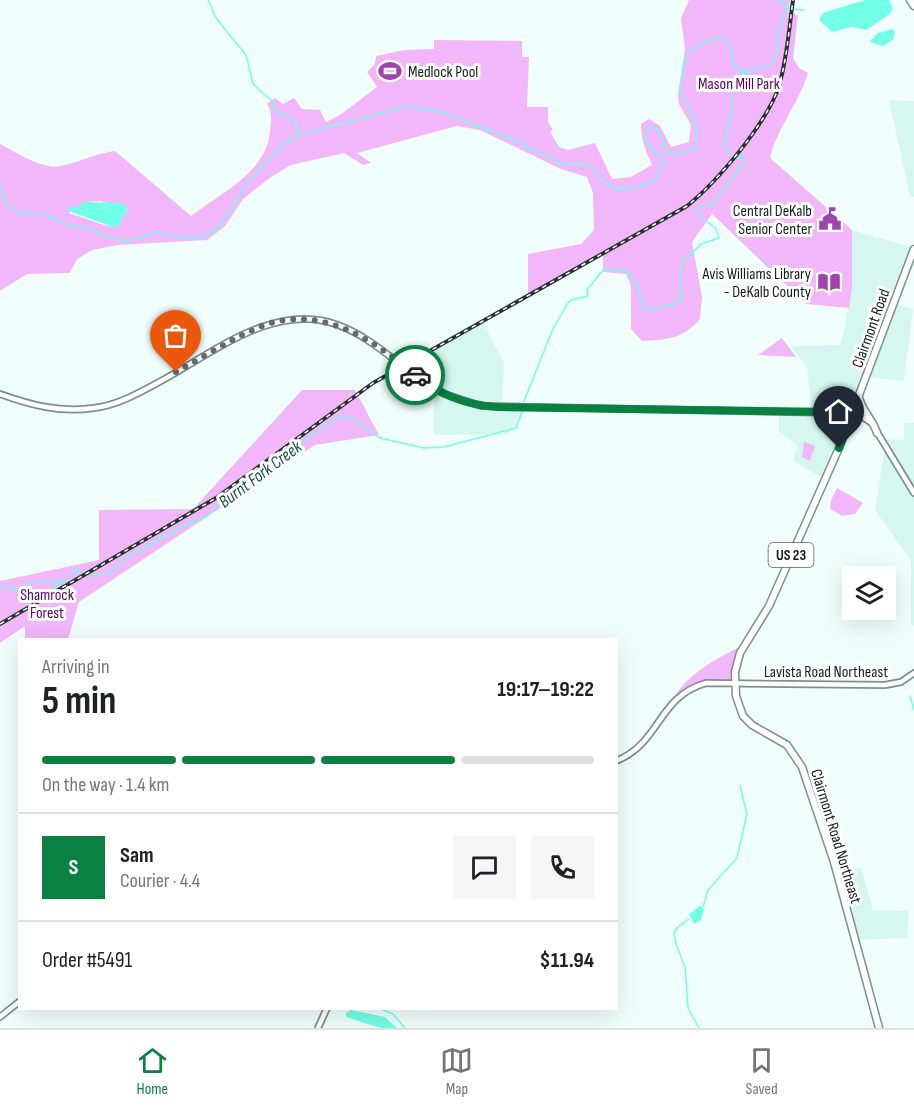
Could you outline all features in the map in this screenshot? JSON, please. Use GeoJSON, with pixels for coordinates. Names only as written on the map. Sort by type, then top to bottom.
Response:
{"type":"FeatureCollection","features":[{"type":"Feature","properties":{"kind":"main road"},"geometry":{"type":"LineString","coordinates":[[910,0],[914,6]]}},
{"type":"Feature","properties":{"kind":"main road","name":"Clairmont Road"},"geometry":{"type":"LineString","coordinates":[[744,644],[769,606],[848,426],[914,249]]}},
{"type":"Feature","properties":{"kind":"main road"},"geometry":{"type":"LineString","coordinates":[[0,394],[54,409],[73,410],[111,405],[142,391],[261,326],[288,320],[316,320],[339,325],[371,341],[410,371],[446,394],[488,406],[853,413],[866,418],[914,493]]}},
{"type":"Feature","properties":{"kind":"main road"},"geometry":{"type":"LineString","coordinates":[[859,397],[877,433]]}},
{"type":"Feature","properties":{"kind":"main road"},"geometry":{"type":"LineString","coordinates":[[835,412],[846,417],[848,426]]}},
{"type":"Feature","properties":{"kind":"main road","name":"Clairmont Road Northeast"},"geometry":{"type":"LineString","coordinates":[[744,644],[736,664],[737,702],[746,718],[787,745],[802,767],[834,862],[879,1028]]}},
{"type":"Feature","properties":{"kind":"main road","name":"Lavista Road Northeast"},"geometry":{"type":"LineString","coordinates":[[618,760],[642,743],[669,705],[685,690],[706,683],[885,685],[901,682],[914,673]]}},
{"type":"Feature","properties":{"kind":"main road"},"geometry":{"type":"LineString","coordinates":[[0,1017],[18,1003]]}},
{"type":"Feature","properties":{"kind":"main road"},"geometry":{"type":"LineString","coordinates":[[318,1028],[326,1010]]}},
{"type":"Feature","properties":{"kind":"shaded area"},"geometry":{"type":"Polygon","coordinates":[[[865,0],[889,0],[893,9],[890,14],[866,30],[851,27],[832,32],[819,20],[823,13],[865,0]]]}},
{"type":"Feature","properties":{"kind":"shaded area"},"geometry":{"type":"Polygon","coordinates":[[[892,29],[895,31],[893,40],[883,46],[870,42],[878,33],[892,29]]]}},
{"type":"Feature","properties":{"kind":"shaded area"},"geometry":{"type":"Polygon","coordinates":[[[889,100],[914,101],[914,197],[910,196],[889,100]]]}},
{"type":"Feature","properties":{"kind":"shaded area"},"geometry":{"type":"Polygon","coordinates":[[[85,202],[122,203],[128,208],[118,227],[113,227],[68,211],[69,207],[76,207],[85,202]]]}},
{"type":"Feature","properties":{"kind":"shaded area"},"geometry":{"type":"Polygon","coordinates":[[[852,230],[914,248],[894,303],[913,309],[904,381],[865,377],[824,479],[793,461],[797,445],[779,432],[779,411],[812,411],[807,367],[790,346],[841,345],[852,287],[852,230]]]}},
{"type":"Feature","properties":{"kind":"shaded area"},"geometry":{"type":"Polygon","coordinates":[[[482,321],[504,363],[502,407],[528,408],[507,434],[434,435],[434,387],[401,366],[482,321]]]}},
{"type":"Feature","properties":{"kind":"shaded area"},"geometry":{"type":"Polygon","coordinates":[[[904,423],[914,423],[914,626],[911,624],[911,561],[875,510],[885,448],[880,439],[904,440],[904,423]]]}},
{"type":"Feature","properties":{"kind":"shaded area"},"geometry":{"type":"Polygon","coordinates":[[[861,867],[873,910],[909,911],[907,938],[854,940],[837,873],[861,867]]]}},
{"type":"Feature","properties":{"kind":"shaded area"},"geometry":{"type":"Polygon","coordinates":[[[700,906],[704,909],[701,920],[694,924],[689,914],[700,906]]]}},
{"type":"Feature","properties":{"kind":"shaded area"},"geometry":{"type":"Polygon","coordinates":[[[351,1010],[385,1017],[397,1028],[380,1028],[346,1017],[346,1013],[351,1010]]]}},
{"type":"Feature","properties":{"kind":"green space","name":"Mason Mill Park"},"geometry":{"type":"Polygon","coordinates":[[[689,0],[790,0],[788,13],[798,15],[793,58],[799,68],[808,73],[770,158],[852,230],[852,287],[849,308],[806,304],[712,214],[692,242],[702,297],[700,319],[681,334],[666,339],[642,341],[631,329],[631,286],[626,274],[603,272],[603,254],[528,297],[528,254],[581,244],[594,230],[593,193],[587,177],[561,169],[480,130],[457,126],[357,153],[371,163],[363,165],[344,153],[291,165],[243,199],[225,226],[207,240],[117,245],[92,250],[77,259],[70,273],[27,274],[0,291],[0,144],[29,160],[54,167],[115,151],[191,216],[241,180],[261,158],[270,131],[271,114],[267,104],[275,98],[283,104],[294,98],[302,109],[320,110],[326,122],[340,115],[377,87],[367,72],[375,64],[376,56],[404,50],[434,49],[434,40],[522,41],[522,57],[529,57],[527,107],[548,107],[548,122],[553,130],[550,132],[559,147],[568,150],[595,143],[612,179],[631,177],[652,165],[641,130],[641,124],[649,119],[660,126],[671,147],[689,142],[691,125],[679,104],[678,94],[685,49],[681,18],[689,0]],[[100,201],[85,202],[69,213],[104,225],[118,227],[128,208],[100,201]]]}},
{"type":"Feature","properties":{"kind":"green space"},"geometry":{"type":"Polygon","coordinates":[[[782,338],[796,357],[758,355],[782,338]]]}},
{"type":"Feature","properties":{"kind":"green space","name":"Shamrock Forest"},"geometry":{"type":"Polygon","coordinates":[[[302,390],[355,390],[379,435],[315,445],[79,602],[68,638],[25,638],[25,626],[0,643],[0,581],[99,560],[99,510],[193,509],[302,390]]]}},
{"type":"Feature","properties":{"kind":"green space"},"geometry":{"type":"Polygon","coordinates":[[[804,442],[815,446],[810,461],[802,457],[804,442]]]}},
{"type":"Feature","properties":{"kind":"green space"},"geometry":{"type":"Polygon","coordinates":[[[837,488],[863,503],[855,514],[842,516],[830,509],[831,500],[837,488]]]}},
{"type":"Feature","properties":{"kind":"green space"},"geometry":{"type":"Polygon","coordinates":[[[741,646],[735,681],[700,686],[685,693],[670,705],[676,694],[691,677],[710,663],[741,646]]]}},
{"type":"Feature","properties":{"kind":"waterway"},"geometry":{"type":"LineString","coordinates":[[208,0],[216,18],[246,55],[253,84],[273,102],[275,110],[295,122],[298,134]]}},
{"type":"Feature","properties":{"kind":"waterway"},"geometry":{"type":"LineString","coordinates":[[778,0],[793,9],[804,10]]}},
{"type":"Feature","properties":{"kind":"waterway","name":"Burnt Fork Creek"},"geometry":{"type":"LineString","coordinates":[[524,401],[553,329],[568,303],[571,300],[588,296],[587,290],[603,270],[624,270],[634,280],[645,310],[673,305],[681,300],[681,264],[701,244],[719,238],[716,228],[697,215],[699,207],[711,206],[745,162],[742,156],[734,158],[724,146],[732,107],[731,90],[739,75],[772,64],[776,56],[779,25],[789,7]]}},
{"type":"Feature","properties":{"kind":"waterway"},"geometry":{"type":"LineString","coordinates":[[0,185],[6,203],[19,213],[46,215],[68,225],[92,229],[104,236],[125,241],[156,233],[183,237],[203,236],[213,232],[228,214],[244,188],[285,143],[298,135],[408,106],[441,112],[515,140],[563,164],[588,164],[603,181],[617,189],[634,188],[655,180],[664,163],[645,140],[649,126],[659,130],[666,153],[682,154],[696,147],[697,124],[680,91],[685,57],[701,44],[721,37],[729,43],[734,66],[747,72]]}},
{"type":"Feature","properties":{"kind":"waterway","name":"Burnt Fork Creek"},"geometry":{"type":"LineString","coordinates":[[0,589],[5,586],[16,590],[28,584],[46,580],[65,582],[77,569],[88,576],[108,574],[125,559],[173,531],[207,516],[226,498],[339,416],[347,416],[380,438],[424,448],[444,447],[516,428],[522,412]]}},
{"type":"Feature","properties":{"kind":"waterway"},"geometry":{"type":"LineString","coordinates":[[34,598],[62,583]]}},
{"type":"Feature","properties":{"kind":"waterway"},"geometry":{"type":"LineString","coordinates":[[910,696],[914,710]]}},
{"type":"Feature","properties":{"kind":"waterway"},"geometry":{"type":"LineString","coordinates":[[703,907],[708,890],[737,858],[747,814],[740,786]]}},
{"type":"Feature","properties":{"kind":"waterway"},"geometry":{"type":"LineString","coordinates":[[689,919],[674,933],[685,967],[688,1008],[699,1028]]}},
{"type":"Feature","properties":{"kind":"waterway"},"geometry":{"type":"LineString","coordinates":[[384,1010],[393,1014],[405,1028]]}},
{"type":"Feature","properties":{"kind":"railway"},"geometry":{"type":"LineString","coordinates":[[0,624],[216,498],[373,383],[687,206],[740,151],[773,101],[784,65],[793,0]]}},
{"type":"Feature","properties":{"kind":"way so far"},"geometry":{"type":"LineString","coordinates":[[176,372],[261,326],[288,320],[316,320],[339,325],[363,336],[415,375]]}},
{"type":"Feature","properties":{"kind":"place","name":"Medlock Pool"},"geometry":{"type":"Point","coordinates":[390,71]}},
{"type":"Feature","properties":{"kind":"place","name":"Central DeKalb Senior Center"},"geometry":{"type":"Point","coordinates":[830,219]}},
{"type":"Feature","properties":{"kind":"place","name":"Avis Williams Library - DeKalb County"},"geometry":{"type":"Point","coordinates":[829,282]}},
{"type":"Feature","properties":{"kind":"route"},"geometry":{"type":"LineString","coordinates":[[415,375],[435,389],[457,399],[497,407],[835,412],[846,417],[848,421],[839,448]]}}]}
